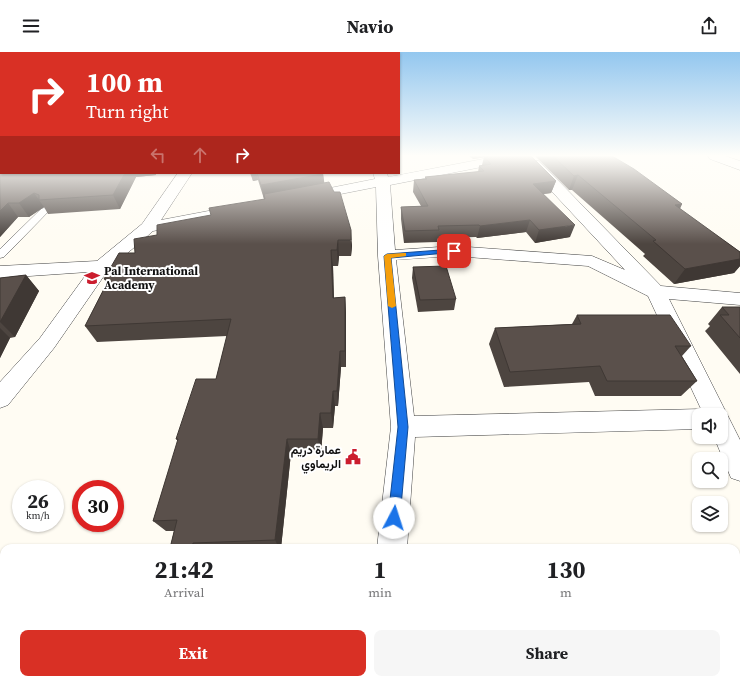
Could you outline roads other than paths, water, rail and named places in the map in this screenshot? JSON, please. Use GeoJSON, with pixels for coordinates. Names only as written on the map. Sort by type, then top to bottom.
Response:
{"type":"FeatureCollection","features":[{"type":"Feature","properties":{"kind":"street"},"geometry":{"type":"LineString","coordinates":[[0,398],[47,343],[102,266],[148,227],[176,185]]}},
{"type":"Feature","properties":{"kind":"street"},"geometry":{"type":"LineString","coordinates":[[289,200],[350,185]]}},
{"type":"Feature","properties":{"kind":"street"},"geometry":{"type":"LineString","coordinates":[[382,185],[387,256],[403,427],[392,544]]}},
{"type":"Feature","properties":{"kind":"street"},"geometry":{"type":"LineString","coordinates":[[554,185],[656,292],[713,408]]}},
{"type":"Feature","properties":{"kind":"street"},"geometry":{"type":"LineString","coordinates":[[148,227],[250,208]]}},
{"type":"Feature","properties":{"kind":"street"},"geometry":{"type":"LineString","coordinates":[[387,256],[454,251],[592,261],[656,292],[740,298]]}},
{"type":"Feature","properties":{"kind":"street"},"geometry":{"type":"LineString","coordinates":[[0,272],[102,266]]}},
{"type":"Feature","properties":{"kind":"street"},"geometry":{"type":"LineString","coordinates":[[403,427],[692,419]]}},
{"type":"Feature","properties":{"kind":"street"},"geometry":{"type":"LineString","coordinates":[[728,441],[740,469]]}},
{"type":"Feature","properties":{"kind":"lane"},"geometry":{"type":"LineString","coordinates":[[0,255],[44,211]]}},
{"type":"Feature","properties":{"kind":"place","name":"Pal International Academy"},"geometry":{"type":"Point","coordinates":[92,278]}},
{"type":"Feature","properties":{"kind":"place","name":"عمارة دريم الريماوي"},"geometry":{"type":"Point","coordinates":[353,457]}}]}
